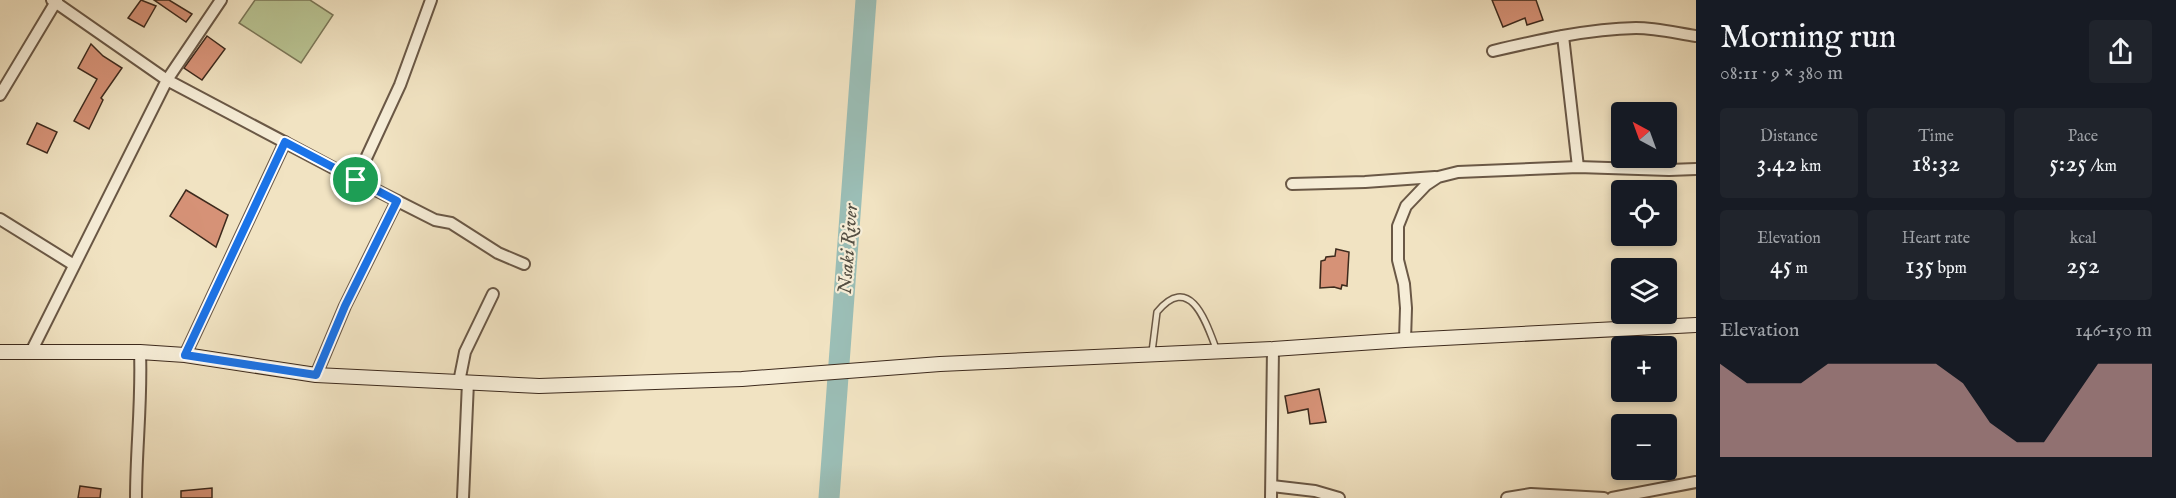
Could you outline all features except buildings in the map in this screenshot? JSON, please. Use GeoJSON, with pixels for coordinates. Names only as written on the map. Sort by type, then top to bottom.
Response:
{"type":"FeatureCollection","features":[{"type":"Feature","properties":{"kind":"street"},"geometry":{"type":"LineString","coordinates":[[31,352],[167,81],[221,0]]}},
{"type":"Feature","properties":{"kind":"street"},"geometry":{"type":"LineString","coordinates":[[356,180],[400,85],[431,0]]}},
{"type":"Feature","properties":{"kind":"street"},"geometry":{"type":"LineString","coordinates":[[0,95],[55,1],[167,81],[397,201],[435,220],[451,223],[498,253],[524,264]]}},
{"type":"Feature","properties":{"kind":"street"},"geometry":{"type":"LineString","coordinates":[[1493,51],[1563,36],[1636,28],[1696,36]]}},
{"type":"Feature","properties":{"kind":"street"},"geometry":{"type":"LineString","coordinates":[[1563,36],[1578,167]]}},
{"type":"Feature","properties":{"kind":"street"},"geometry":{"type":"LineString","coordinates":[[185,355],[285,142]]}},
{"type":"Feature","properties":{"kind":"street"},"geometry":{"type":"LineString","coordinates":[[1292,184],[1438,177],[1458,172],[1578,167],[1669,170],[1696,168]]}},
{"type":"Feature","properties":{"kind":"street"},"geometry":{"type":"LineString","coordinates":[[1405,340],[1404,284],[1396,243],[1398,226],[1406,206],[1426,185],[1438,177]]}},
{"type":"Feature","properties":{"kind":"street"},"geometry":{"type":"LineString","coordinates":[[316,375],[345,306],[397,201]]}},
{"type":"Feature","properties":{"kind":"street"},"geometry":{"type":"LineString","coordinates":[[0,219],[74,265]]}},
{"type":"Feature","properties":{"kind":"street"},"geometry":{"type":"LineString","coordinates":[[463,498],[465,352],[493,294]]}},
{"type":"Feature","properties":{"kind":"street"},"geometry":{"type":"LineString","coordinates":[[0,352],[140,352],[185,355],[316,375],[539,386],[742,379],[940,364],[1273,349],[1696,325]]}},
{"type":"Feature","properties":{"kind":"street"},"geometry":{"type":"LineString","coordinates":[[1273,349],[1271,492],[1315,491],[1339,498]]}},
{"type":"Feature","properties":{"kind":"street"},"geometry":{"type":"LineString","coordinates":[[136,498],[140,352]]}},
{"type":"Feature","properties":{"kind":"street"},"geometry":{"type":"LineString","coordinates":[[1612,498],[1696,482]]}},
{"type":"Feature","properties":{"kind":"street"},"geometry":{"type":"LineString","coordinates":[[1507,498],[1531,494],[1604,498]]}},
{"type":"Feature","properties":{"kind":"lane"},"geometry":{"type":"LineString","coordinates":[[1152,354],[1157,312],[1172,300],[1184,297],[1193,302],[1205,318],[1217,351]]}},
{"type":"Feature","properties":{"kind":"green space"},"geometry":{"type":"Polygon","coordinates":[[[255,0],[310,0],[333,15],[301,63],[239,23],[255,0]]]}},
{"type":"Feature","properties":{"kind":"waterway","name":"Nsaki River"},"geometry":{"type":"LineString","coordinates":[[829,498],[866,0]]}},
{"type":"Feature","properties":{"kind":"route"},"geometry":{"type":"LineString","coordinates":[[285,142],[356,180],[397,201],[345,306],[316,375],[185,355],[285,142]]}}]}
